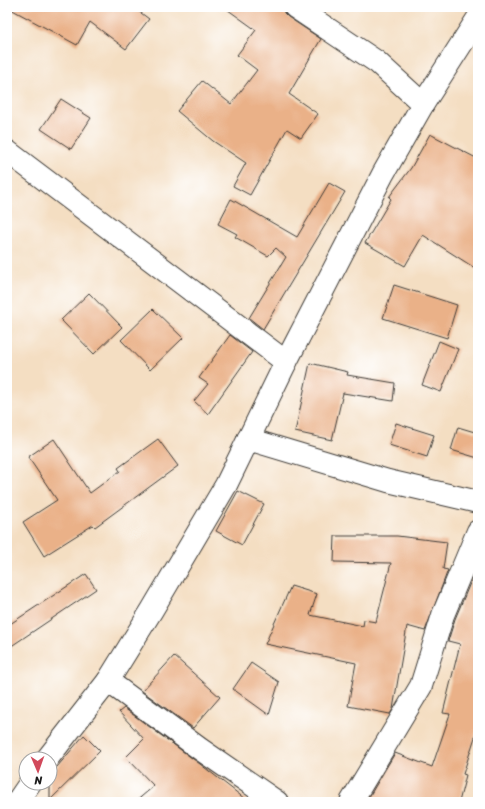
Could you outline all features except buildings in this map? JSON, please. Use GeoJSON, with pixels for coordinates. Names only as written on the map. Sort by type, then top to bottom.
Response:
{"type":"FeatureCollection","features":[{"type":"Feature","properties":{"kind":"street"},"geometry":{"type":"LineString","coordinates":[[295,7],[377,62],[423,104]]}},
{"type":"Feature","properties":{"kind":"street"},"geometry":{"type":"LineString","coordinates":[[53,751],[108,681],[222,491],[286,362],[383,174],[423,104],[478,18]]}},
{"type":"Feature","properties":{"kind":"street"},"geometry":{"type":"LineString","coordinates":[[7,151],[286,362]]}},
{"type":"Feature","properties":{"kind":"street"},"geometry":{"type":"LineString","coordinates":[[248,439],[388,481],[478,502]]}},
{"type":"Feature","properties":{"kind":"street"},"geometry":{"type":"LineString","coordinates":[[351,802],[421,686],[443,615],[478,531]]}},
{"type":"Feature","properties":{"kind":"street"},"geometry":{"type":"LineString","coordinates":[[108,681],[200,750],[277,802]]}},
{"type":"Feature","properties":{"kind":"street"},"geometry":{"type":"LineString","coordinates":[[17,802],[25,791]]}}]}
